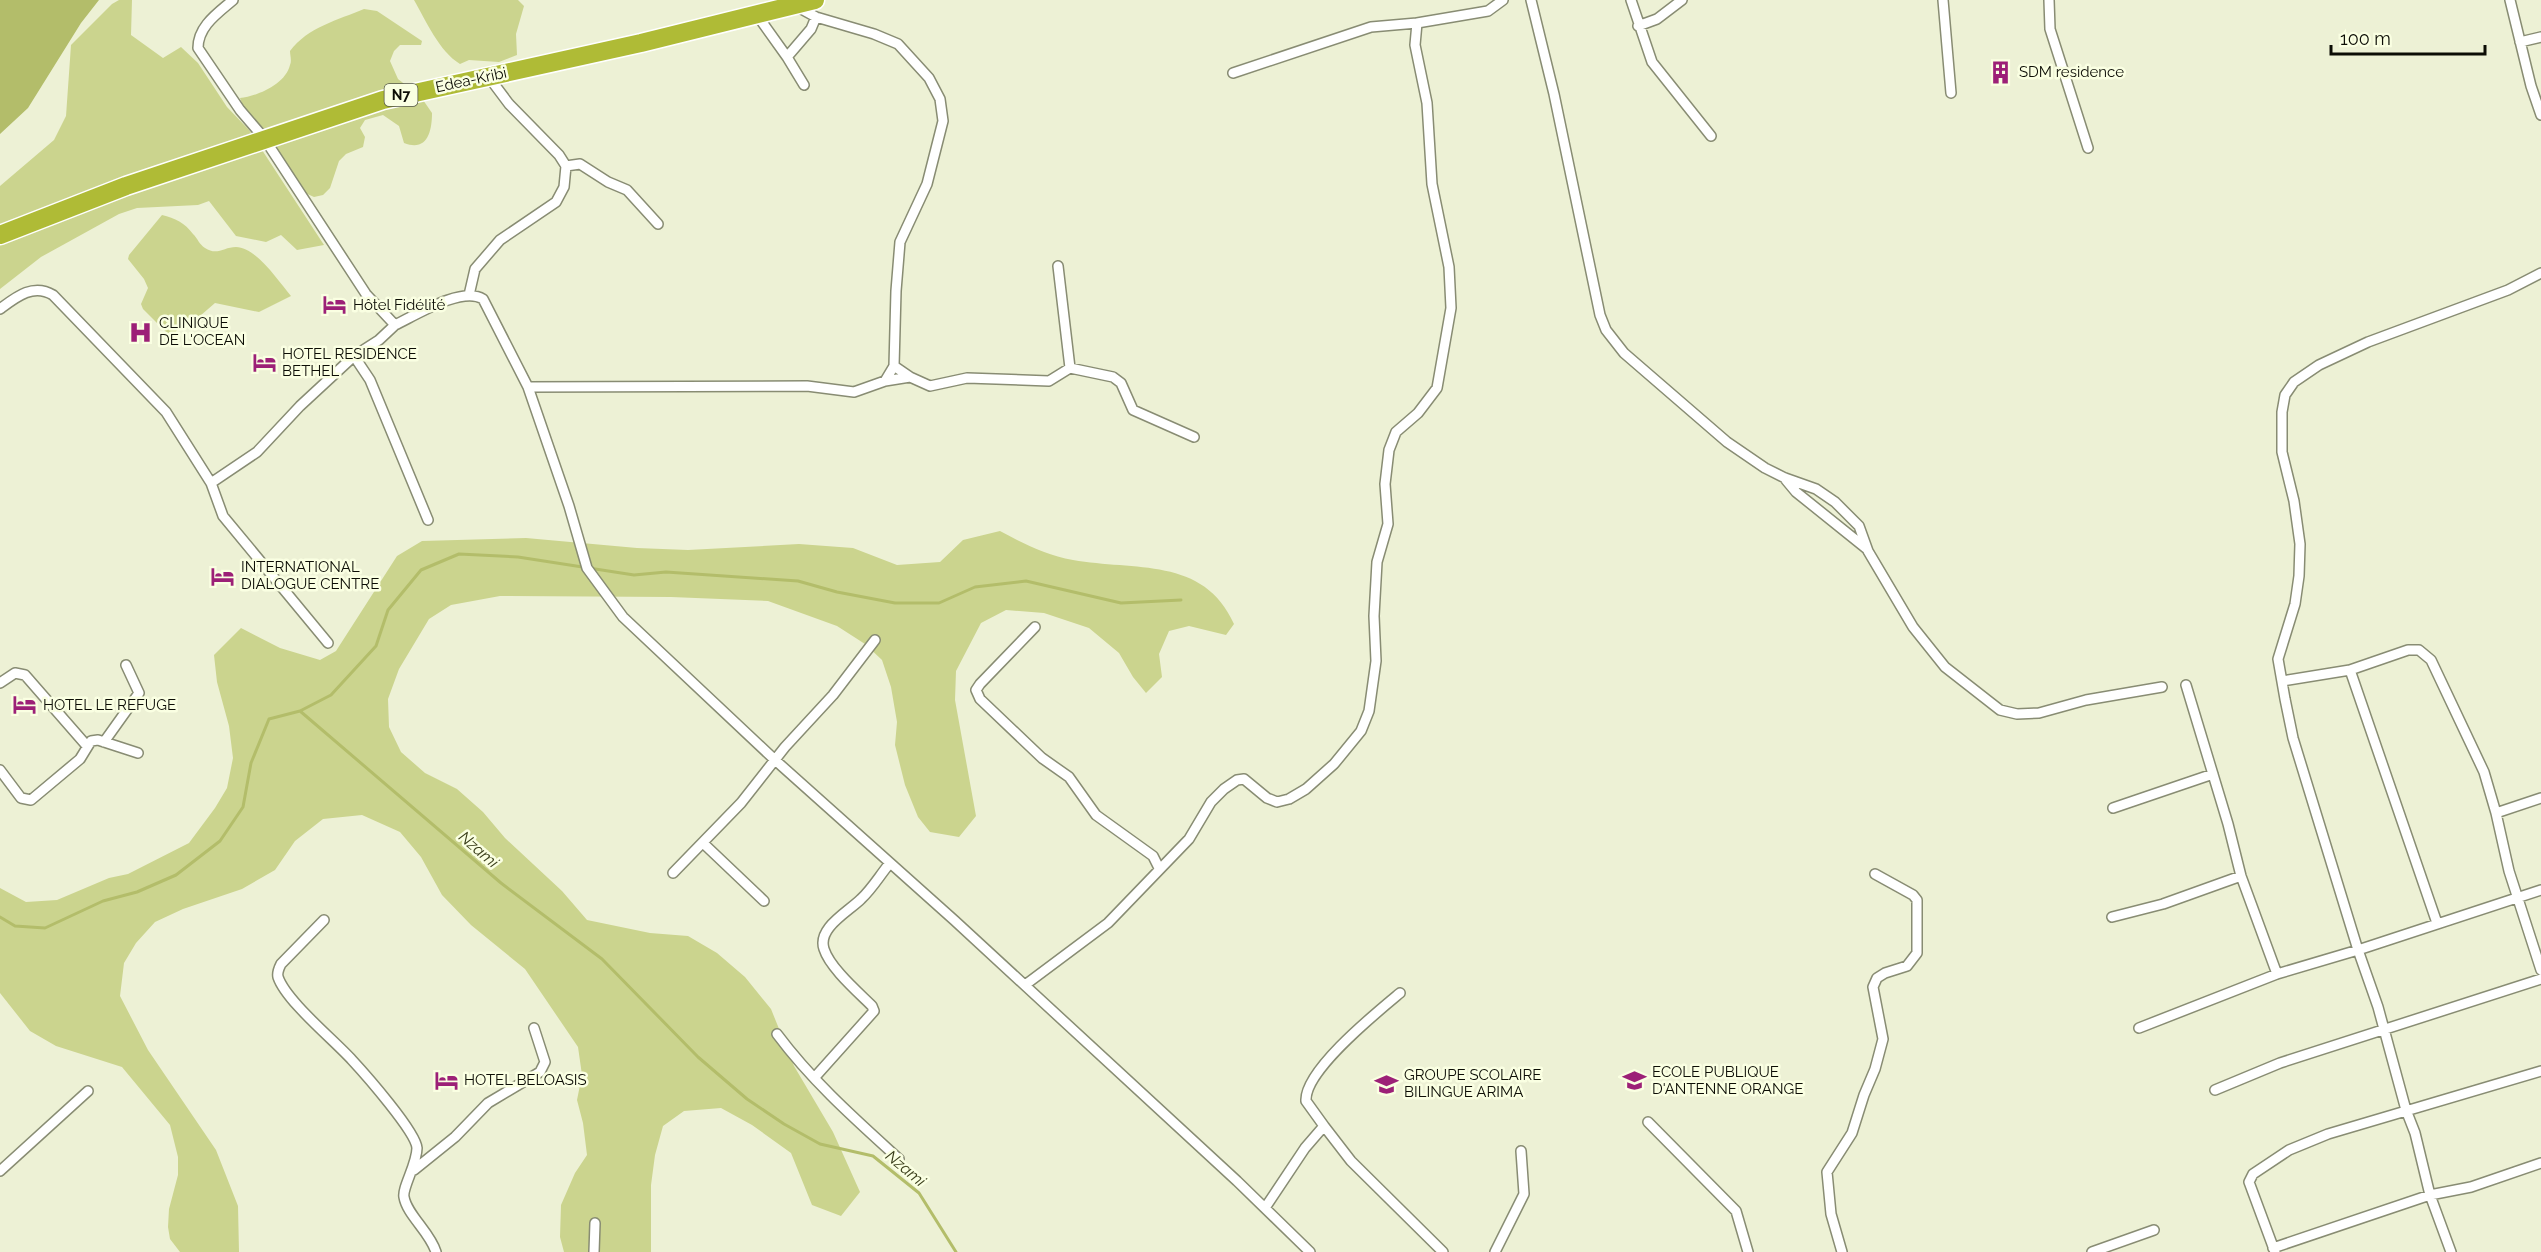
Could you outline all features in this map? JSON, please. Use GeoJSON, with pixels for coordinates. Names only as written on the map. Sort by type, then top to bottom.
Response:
{"type":"FeatureCollection","features":[{"type":"Feature","properties":{"kind":"highway","name":"Edea-Kribi"},"geometry":{"type":"LineString","coordinates":[[0,235],[126,186],[383,100],[641,44],[794,5],[816,8]]}},
{"type":"Feature","properties":{"kind":"street"},"geometry":{"type":"LineString","coordinates":[[233,0],[209,22],[201,33],[198,48],[240,110],[264,138],[366,294],[395,325]]}},
{"type":"Feature","properties":{"kind":"street"},"geometry":{"type":"LineString","coordinates":[[1233,73],[1371,27],[1417,23],[1488,11],[1503,0]]}},
{"type":"Feature","properties":{"kind":"street"},"geometry":{"type":"LineString","coordinates":[[1532,0],[1600,315],[1606,330],[1624,353],[1727,442],[1766,468],[1785,478],[1816,489],[1835,502],[1859,526],[1868,550],[1913,627],[1945,667],[2000,710],[2017,714],[2039,712],[2086,700],[2162,687]]}},
{"type":"Feature","properties":{"kind":"street"},"geometry":{"type":"LineString","coordinates":[[1632,0],[1638,26],[1652,62],[1711,136]]}},
{"type":"Feature","properties":{"kind":"street"},"geometry":{"type":"LineString","coordinates":[[1638,26],[1657,19],[1682,0]]}},
{"type":"Feature","properties":{"kind":"street"},"geometry":{"type":"LineString","coordinates":[[1943,0],[1951,93]]}},
{"type":"Feature","properties":{"kind":"street"},"geometry":{"type":"LineString","coordinates":[[2049,0],[2050,29],[2088,148]]}},
{"type":"Feature","properties":{"kind":"street"},"geometry":{"type":"LineString","coordinates":[[2510,0],[2541,115]]}},
{"type":"Feature","properties":{"kind":"street"},"geometry":{"type":"LineString","coordinates":[[787,57],[811,29],[816,8],[898,44],[929,78],[940,99],[943,121],[927,184],[900,242],[894,366],[885,381]]}},
{"type":"Feature","properties":{"kind":"street"},"geometry":{"type":"LineString","coordinates":[[757,15],[804,85]]}},
{"type":"Feature","properties":{"kind":"street"},"geometry":{"type":"LineString","coordinates":[[1025,986],[1108,922],[1189,839],[1211,802],[1237,780],[1244,779],[1267,798],[1276,802],[1289,799],[1306,789],[1334,764],[1361,731],[1369,711],[1376,661],[1374,616],[1377,562],[1388,524],[1385,484],[1389,450],[1396,432],[1418,413],[1437,388],[1451,308],[1449,267],[1432,184],[1427,103],[1415,45],[1417,23]]}},
{"type":"Feature","properties":{"kind":"street"},"geometry":{"type":"LineString","coordinates":[[2520,42],[2541,37]]}},
{"type":"Feature","properties":{"kind":"street"},"geometry":{"type":"LineString","coordinates":[[470,295],[475,269],[500,240],[556,202],[564,187],[566,166],[559,155],[509,104],[489,76]]}},
{"type":"Feature","properties":{"kind":"street"},"geometry":{"type":"LineString","coordinates":[[566,166],[580,164],[627,190],[658,224]]}},
{"type":"Feature","properties":{"kind":"street"},"geometry":{"type":"LineString","coordinates":[[1058,266],[1070,368]]}},
{"type":"Feature","properties":{"kind":"street"},"geometry":{"type":"LineString","coordinates":[[2451,1252],[2430,1194],[2415,1133],[2406,1110],[2368,974],[2358,950],[2293,738],[2278,659],[2295,604],[2300,544],[2294,501],[2282,452],[2282,412],[2285,395],[2294,382],[2319,365],[2368,342],[2508,290],[2541,273]]}},
{"type":"Feature","properties":{"kind":"street"},"geometry":{"type":"LineString","coordinates":[[0,309],[18,296],[34,290],[44,290],[53,295],[166,412],[211,483],[223,516],[328,643]]}},
{"type":"Feature","properties":{"kind":"street"},"geometry":{"type":"LineString","coordinates":[[211,483],[257,452],[300,406],[354,356],[379,340],[395,325],[444,302],[470,295],[483,299],[528,387],[569,506],[587,568],[624,617],[775,760],[1025,986],[1310,1252]]}},
{"type":"Feature","properties":{"kind":"street"},"geometry":{"type":"LineString","coordinates":[[354,356],[370,380],[428,520]]}},
{"type":"Feature","properties":{"kind":"street"},"geometry":{"type":"LineString","coordinates":[[894,366],[910,377],[930,386],[967,378],[1049,381],[1070,368],[1113,376],[1121,383],[1133,410],[1194,437]]}},
{"type":"Feature","properties":{"kind":"street"},"geometry":{"type":"LineString","coordinates":[[528,387],[807,386],[854,392],[885,381],[910,377]]}},
{"type":"Feature","properties":{"kind":"street"},"geometry":{"type":"LineString","coordinates":[[1785,478],[1796,492],[1868,550]]}},
{"type":"Feature","properties":{"kind":"street"},"geometry":{"type":"LineString","coordinates":[[1035,627],[980,684],[976,690],[980,699],[1042,758],[1070,777],[1096,816],[1153,856],[1159,868]]}},
{"type":"Feature","properties":{"kind":"street"},"geometry":{"type":"LineString","coordinates":[[673,873],[704,843],[833,695],[874,640]]}},
{"type":"Feature","properties":{"kind":"street"},"geometry":{"type":"LineString","coordinates":[[2282,681],[2350,670],[2408,650],[2419,650],[2431,660],[2484,772],[2509,871],[2541,970]]}},
{"type":"Feature","properties":{"kind":"street"},"geometry":{"type":"LineString","coordinates":[[104,742],[139,693],[126,665]]}},
{"type":"Feature","properties":{"kind":"street"},"geometry":{"type":"LineString","coordinates":[[2350,670],[2437,923]]}},
{"type":"Feature","properties":{"kind":"street"},"geometry":{"type":"LineString","coordinates":[[0,683],[15,673],[24,675],[87,746]]}},
{"type":"Feature","properties":{"kind":"street"},"geometry":{"type":"LineString","coordinates":[[2186,685],[2241,876],[2277,974]]}},
{"type":"Feature","properties":{"kind":"street"},"geometry":{"type":"LineString","coordinates":[[0,770],[21,798],[31,800],[80,759],[87,746],[94,740],[138,753]]}},
{"type":"Feature","properties":{"kind":"street"},"geometry":{"type":"LineString","coordinates":[[2113,808],[2213,774]]}},
{"type":"Feature","properties":{"kind":"street"},"geometry":{"type":"LineString","coordinates":[[2496,813],[2541,798]]}},
{"type":"Feature","properties":{"kind":"street"},"geometry":{"type":"LineString","coordinates":[[704,843],[764,901]]}},
{"type":"Feature","properties":{"kind":"street"},"geometry":{"type":"LineString","coordinates":[[815,1077],[874,1011],[827,957],[823,947],[825,935],[845,912],[861,899],[890,863]]}},
{"type":"Feature","properties":{"kind":"street"},"geometry":{"type":"LineString","coordinates":[[1842,1252],[1831,1214],[1827,1172],[1852,1133],[1883,1039],[1873,987],[1877,978],[1906,966],[1917,953],[1917,900],[1913,895],[1875,874]]}},
{"type":"Feature","properties":{"kind":"street"},"geometry":{"type":"LineString","coordinates":[[2112,917],[2163,904],[2241,876]]}},
{"type":"Feature","properties":{"kind":"street"},"geometry":{"type":"LineString","coordinates":[[2139,1028],[2277,974],[2541,890]]}},
{"type":"Feature","properties":{"kind":"street"},"geometry":{"type":"LineString","coordinates":[[324,920],[281,964],[278,978],[297,1004],[351,1059],[394,1110],[415,1141],[417,1148],[414,1170],[404,1196],[406,1204],[433,1242],[436,1252]]}},
{"type":"Feature","properties":{"kind":"street"},"geometry":{"type":"LineString","coordinates":[[2215,1090],[2280,1064],[2541,979]]}},
{"type":"Feature","properties":{"kind":"street"},"geometry":{"type":"LineString","coordinates":[[1400,993],[1357,1028],[1308,1086],[1306,1101],[1351,1161],[1443,1252]]}},
{"type":"Feature","properties":{"kind":"street"},"geometry":{"type":"LineString","coordinates":[[414,1170],[455,1137],[488,1103],[540,1072],[545,1062],[534,1028]]}},
{"type":"Feature","properties":{"kind":"street"},"geometry":{"type":"LineString","coordinates":[[777,1034],[802,1067],[899,1159]]}},
{"type":"Feature","properties":{"kind":"street"},"geometry":{"type":"LineString","coordinates":[[2541,1071],[2406,1110],[2308,1142],[2289,1150],[2253,1174],[2249,1182],[2274,1250],[2430,1194],[2470,1188],[2541,1163]]}},
{"type":"Feature","properties":{"kind":"street"},"geometry":{"type":"LineString","coordinates":[[0,1171],[88,1091]]}},
{"type":"Feature","properties":{"kind":"street"},"geometry":{"type":"LineString","coordinates":[[1648,1122],[1736,1211],[1748,1252]]}},
{"type":"Feature","properties":{"kind":"street"},"geometry":{"type":"LineString","coordinates":[[1265,1208],[1305,1148],[1324,1126]]}},
{"type":"Feature","properties":{"kind":"street"},"geometry":{"type":"LineString","coordinates":[[1495,1252],[1524,1194],[1521,1151]]}},
{"type":"Feature","properties":{"kind":"street"},"geometry":{"type":"LineString","coordinates":[[594,1252],[595,1223]]}},
{"type":"Feature","properties":{"kind":"street"},"geometry":{"type":"LineString","coordinates":[[2092,1252],[2154,1230]]}},
{"type":"Feature","properties":{"kind":"shaded area"},"geometry":{"type":"Polygon","coordinates":[[[0,0],[99,0],[81,23],[28,108],[0,134],[0,0]]]}},
{"type":"Feature","properties":{"kind":"shaded area"},"geometry":{"type":"Polygon","coordinates":[[[119,0],[132,0],[131,35],[163,58],[181,47],[198,63],[227,107],[249,130],[324,245],[297,250],[281,235],[266,242],[236,236],[209,201],[198,205],[137,208],[119,214],[41,257],[0,289],[0,186],[54,140],[66,116],[71,45],[112,4],[119,0]]]}},
{"type":"Feature","properties":{"kind":"shaded area"},"geometry":{"type":"Polygon","coordinates":[[[414,0],[518,0],[524,6],[516,34],[517,55],[499,62],[469,60],[460,64],[439,44],[414,0]]]}},
{"type":"Feature","properties":{"kind":"shaded area"},"geometry":{"type":"Polygon","coordinates":[[[364,9],[377,11],[422,41],[421,45],[400,45],[394,51],[390,61],[398,79],[421,97],[432,113],[431,127],[423,142],[412,145],[404,143],[399,126],[383,115],[365,120],[360,128],[365,137],[363,147],[346,154],[339,161],[330,188],[323,195],[314,197],[303,192],[270,136],[243,106],[240,98],[262,92],[276,84],[287,72],[291,63],[290,51],[314,30],[364,9]]]}},
{"type":"Feature","properties":{"kind":"shaded area"},"geometry":{"type":"Polygon","coordinates":[[[162,215],[183,224],[201,245],[209,250],[217,251],[236,247],[251,253],[266,266],[291,296],[259,312],[215,303],[200,316],[182,319],[174,336],[169,335],[143,309],[141,304],[148,288],[144,279],[128,259],[162,215]]]}},
{"type":"Feature","properties":{"kind":"shaded area"},"geometry":{"type":"Polygon","coordinates":[[[1000,531],[1035,548],[1063,558],[1143,567],[1186,577],[1205,587],[1221,602],[1234,624],[1226,635],[1189,626],[1169,631],[1159,654],[1162,677],[1146,693],[1133,677],[1119,653],[1089,628],[1044,613],[1006,610],[981,623],[956,671],[955,700],[976,816],[959,837],[930,832],[918,817],[905,785],[895,745],[897,722],[891,687],[882,660],[865,644],[837,626],[768,601],[671,597],[500,596],[451,605],[429,619],[399,669],[388,699],[389,727],[401,752],[425,773],[457,789],[483,812],[505,838],[562,891],[587,920],[650,933],[688,936],[717,953],[745,977],[771,1009],[794,1066],[833,1132],[860,1192],[841,1216],[812,1205],[791,1153],[752,1125],[721,1108],[684,1111],[663,1126],[655,1155],[651,1185],[651,1252],[564,1252],[560,1237],[561,1205],[575,1173],[587,1155],[577,1100],[582,1075],[578,1047],[525,969],[471,925],[442,895],[421,857],[400,832],[362,815],[323,819],[295,841],[275,870],[242,889],[183,909],[155,922],[136,943],[124,963],[120,996],[148,1050],[216,1150],[238,1206],[239,1252],[180,1252],[170,1239],[168,1227],[169,1209],[178,1175],[178,1157],[170,1125],[122,1067],[56,1046],[30,1031],[0,993],[0,888],[26,902],[57,900],[109,878],[128,874],[189,843],[215,808],[227,788],[233,758],[229,726],[217,682],[214,655],[241,628],[280,648],[320,660],[336,651],[397,556],[422,541],[526,538],[688,550],[799,544],[853,548],[897,565],[940,562],[963,540],[1000,531]]]}},
{"type":"Feature","properties":{"kind":"waterway"},"geometry":{"type":"LineString","coordinates":[[300,711],[331,695],[376,646],[388,610],[421,570],[459,554],[518,557],[634,575],[666,572],[798,581],[837,592],[895,603],[939,603],[975,587],[1026,581],[1121,603],[1181,600]]}},
{"type":"Feature","properties":{"kind":"waterway","name":"Nzami"},"geometry":{"type":"LineString","coordinates":[[0,917],[15,926],[45,928],[103,901],[137,892],[176,875],[220,841],[243,807],[251,763],[269,719],[300,711],[501,883],[602,959],[698,1057],[747,1099],[784,1124],[820,1144],[873,1156],[919,1193],[956,1252]]}},
{"type":"Feature","properties":{"kind":"place","name":"SDM residence"},"geometry":{"type":"Point","coordinates":[2001,72]}},
{"type":"Feature","properties":{"kind":"place","name":"Hôtel Fidélité"},"geometry":{"type":"Point","coordinates":[335,305]}},
{"type":"Feature","properties":{"kind":"place","name":"CLINIQUE DE L'OCEAN"},"geometry":{"type":"Point","coordinates":[141,332]}},
{"type":"Feature","properties":{"kind":"place","name":"HOTEL RESIDENCE BETHEL"},"geometry":{"type":"Point","coordinates":[264,363]}},
{"type":"Feature","properties":{"kind":"place","name":"INTERNATIONAL DIALOGUE CENTRE"},"geometry":{"type":"Point","coordinates":[223,576]}},
{"type":"Feature","properties":{"kind":"place","name":"HOTEL LE REFUGE"},"geometry":{"type":"Point","coordinates":[25,705]}},
{"type":"Feature","properties":{"kind":"place","name":"HOTEL BELOASIS"},"geometry":{"type":"Point","coordinates":[446,1080]}},
{"type":"Feature","properties":{"kind":"place","name":"ECOLE PUBLIQUE D'ANTENNE ORANGE"},"geometry":{"type":"Point","coordinates":[1634,1081]}},
{"type":"Feature","properties":{"kind":"place","name":"GROUPE SCOLAIRE BILINGUE ARIMA"},"geometry":{"type":"Point","coordinates":[1386,1084]}}]}
